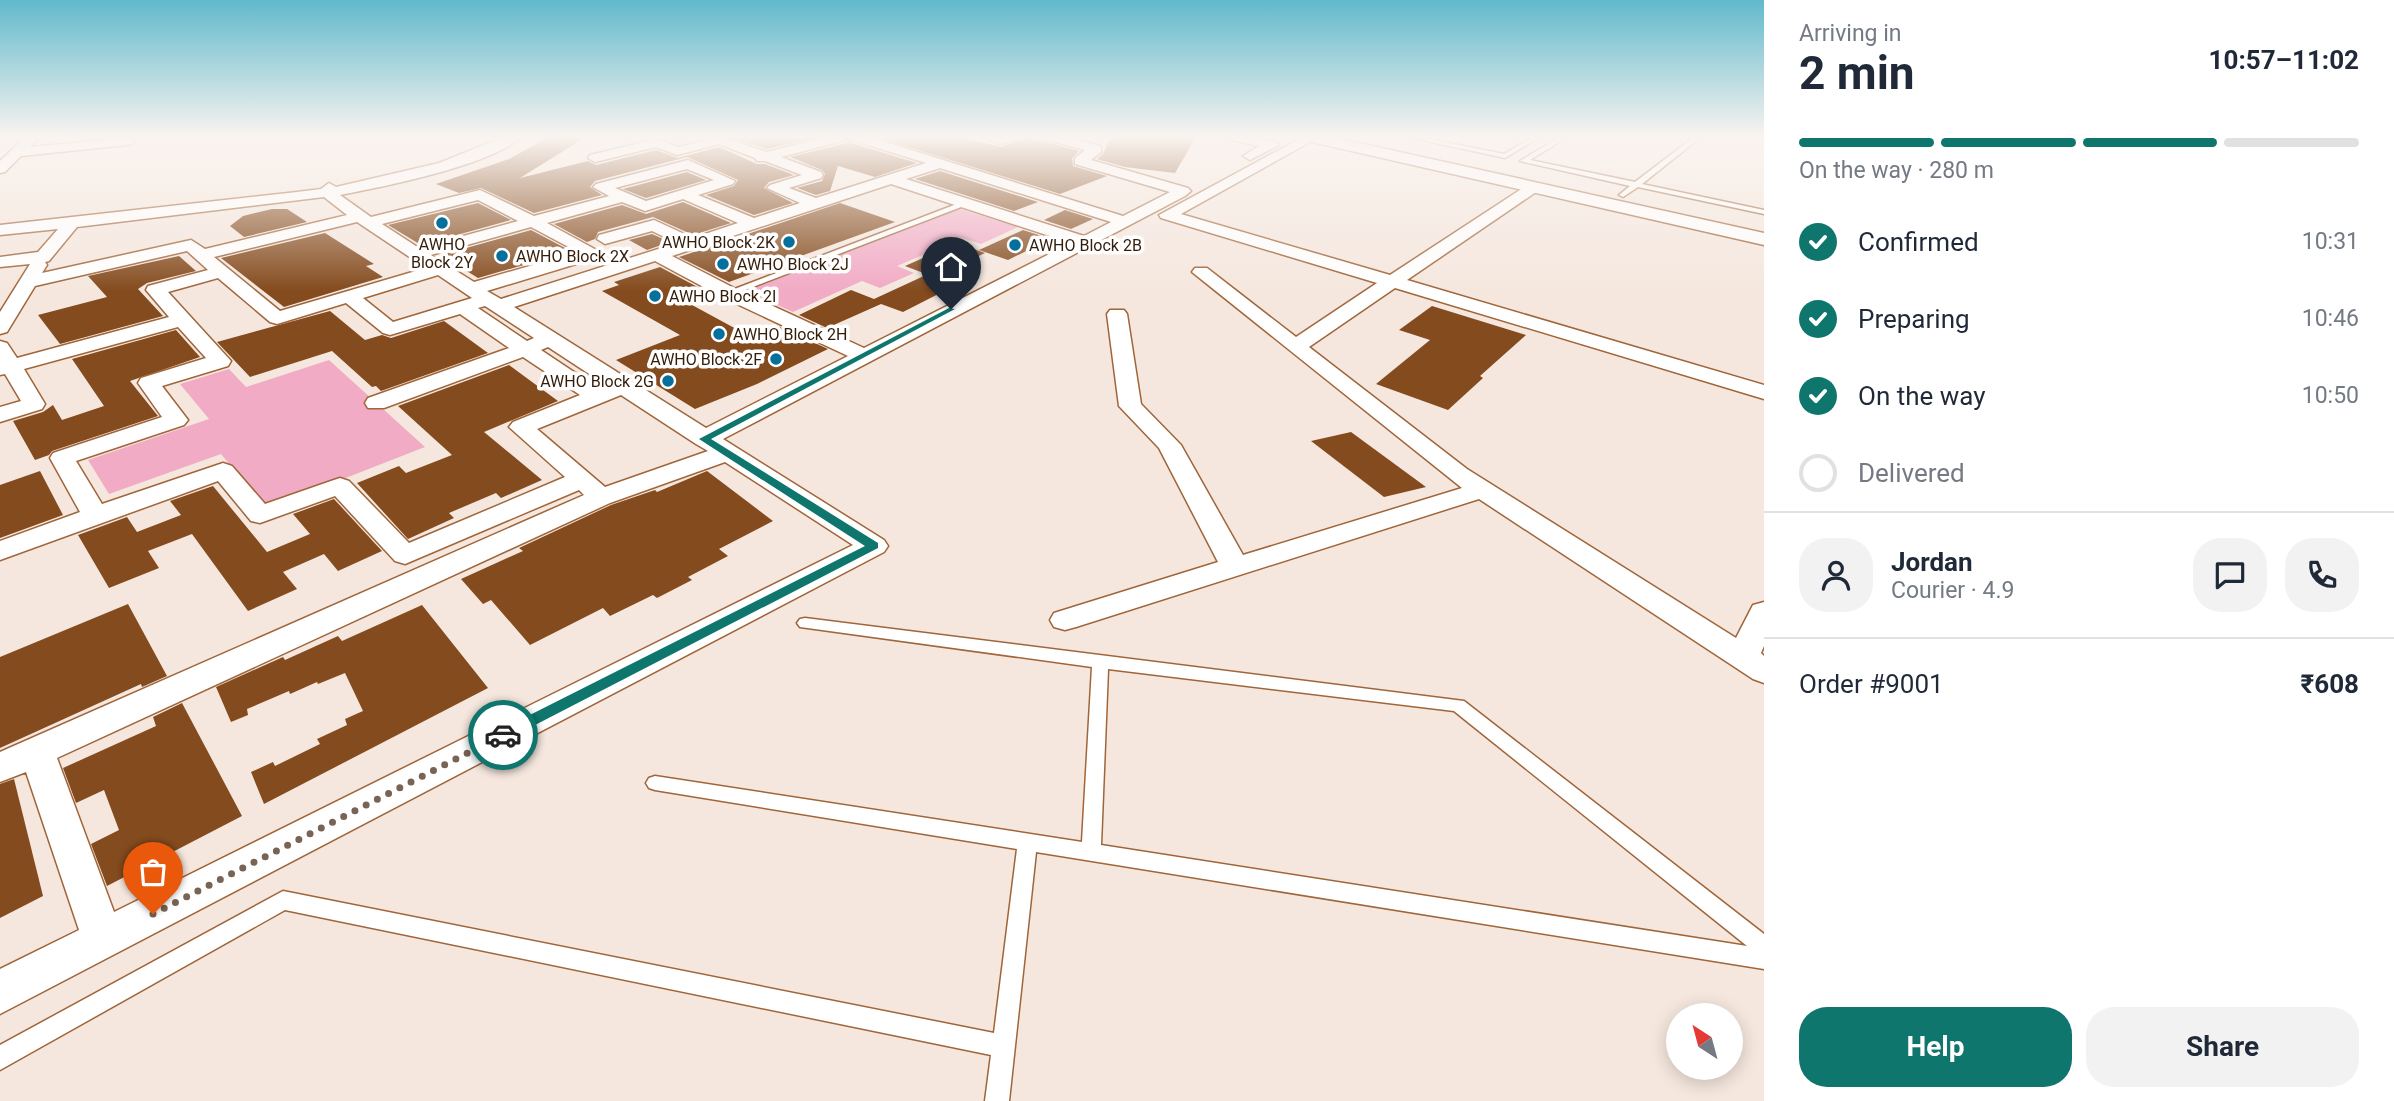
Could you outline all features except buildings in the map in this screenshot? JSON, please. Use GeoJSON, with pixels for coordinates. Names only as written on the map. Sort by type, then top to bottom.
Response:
{"type":"FeatureCollection","features":[{"type":"Feature","properties":{"kind":"street"},"geometry":{"type":"LineString","coordinates":[[0,224],[339,188]]}},
{"type":"Feature","properties":{"kind":"street"},"geometry":{"type":"LineString","coordinates":[[0,230],[349,188]]}},
{"type":"Feature","properties":{"kind":"street"},"geometry":{"type":"LineString","coordinates":[[604,188],[645,206],[702,188]]}},
{"type":"Feature","properties":{"kind":"street"},"geometry":{"type":"LineString","coordinates":[[776,188],[816,204]]}},
{"type":"Feature","properties":{"kind":"street"},"geometry":{"type":"LineString","coordinates":[[480,300],[650,257],[863,188]]}},
{"type":"Feature","properties":{"kind":"street"},"geometry":{"type":"LineString","coordinates":[[919,188],[1082,242]]}},
{"type":"Feature","properties":{"kind":"street"},"geometry":{"type":"LineString","coordinates":[[1021,188],[1123,221]]}},
{"type":"Feature","properties":{"kind":"street"},"geometry":{"type":"LineString","coordinates":[[1174,188],[1183,191]]}},
{"type":"Feature","properties":{"kind":"street"},"geometry":{"type":"LineString","coordinates":[[0,551],[223,471],[260,515],[340,486],[405,555],[715,446],[863,355],[1188,188]]}},
{"type":"Feature","properties":{"kind":"street"},"geometry":{"type":"LineString","coordinates":[[1216,188],[1167,215],[1764,392]]}},
{"type":"Feature","properties":{"kind":"street"},"geometry":{"type":"LineString","coordinates":[[1296,346],[1532,188]]}},
{"type":"Feature","properties":{"kind":"street"},"geometry":{"type":"LineString","coordinates":[[1540,188],[1764,239]]}},
{"type":"Feature","properties":{"kind":"street"},"geometry":{"type":"LineString","coordinates":[[1622,188],[1764,227]]}},
{"type":"Feature","properties":{"kind":"street"},"geometry":{"type":"LineString","coordinates":[[0,992],[874,546],[715,446],[610,392],[538,344],[428,262],[363,220],[329,191]]}},
{"type":"Feature","properties":{"kind":"street"},"geometry":{"type":"LineString","coordinates":[[683,194],[754,224]]}},
{"type":"Feature","properties":{"kind":"street"},"geometry":{"type":"LineString","coordinates":[[201,255],[481,195],[593,253],[480,300],[390,330],[348,296]]}},
{"type":"Feature","properties":{"kind":"street"},"geometry":{"type":"LineString","coordinates":[[28,282],[191,245],[277,318],[348,296],[428,262],[535,222],[623,197]]}},
{"type":"Feature","properties":{"kind":"street"},"geometry":{"type":"LineString","coordinates":[[0,328],[43,257],[72,223]]}},
{"type":"Feature","properties":{"kind":"street"},"geometry":{"type":"LineString","coordinates":[[582,247],[654,225],[692,244]]}},
{"type":"Feature","properties":{"kind":"street"},"geometry":{"type":"LineString","coordinates":[[606,239],[863,355]]}},
{"type":"Feature","properties":{"kind":"street"},"geometry":{"type":"LineString","coordinates":[[0,262],[43,257]]}},
{"type":"Feature","properties":{"kind":"street"},"geometry":{"type":"LineString","coordinates":[[95,515],[62,458],[176,420],[149,383],[220,361],[155,290],[221,272]]}},
{"type":"Feature","properties":{"kind":"street"},"geometry":{"type":"LineString","coordinates":[[1201,272],[1458,474],[1753,664],[1764,612]]}},
{"type":"Feature","properties":{"kind":"street"},"geometry":{"type":"LineString","coordinates":[[1117,314],[1130,406],[1169,445],[1235,567]]}},
{"type":"Feature","properties":{"kind":"street"},"geometry":{"type":"LineString","coordinates":[[0,415],[34,404],[4,361],[183,319]]}},
{"type":"Feature","properties":{"kind":"street"},"geometry":{"type":"LineString","coordinates":[[376,403],[538,344]]}},
{"type":"Feature","properties":{"kind":"street"},"geometry":{"type":"LineString","coordinates":[[592,488],[521,427],[610,392]]}},
{"type":"Feature","properties":{"kind":"street"},"geometry":{"type":"LineString","coordinates":[[0,768],[592,488]]}},
{"type":"Feature","properties":{"kind":"street"},"geometry":{"type":"LineString","coordinates":[[1065,620],[1482,490]]}},
{"type":"Feature","properties":{"kind":"street"},"geometry":{"type":"LineString","coordinates":[[37,752],[103,939]]}},
{"type":"Feature","properties":{"kind":"lane"},"geometry":{"type":"LineString","coordinates":[[1624,188],[1764,212]]}},
{"type":"Feature","properties":{"kind":"lane"},"geometry":{"type":"LineString","coordinates":[[729,293],[965,204]]}},
{"type":"Feature","properties":{"kind":"lane"},"geometry":{"type":"LineString","coordinates":[[806,623],[1458,705],[1764,947]]}},
{"type":"Feature","properties":{"kind":"lane"},"geometry":{"type":"LineString","coordinates":[[1091,852],[1100,662]]}},
{"type":"Feature","properties":{"kind":"lane"},"geometry":{"type":"LineString","coordinates":[[655,783],[1764,959]]}},
{"type":"Feature","properties":{"kind":"lane"},"geometry":{"type":"LineString","coordinates":[[997,1101],[1027,842]]}},
{"type":"Feature","properties":{"kind":"lane"},"geometry":{"type":"LineString","coordinates":[[0,1058],[283,900],[1003,1046]]}},
{"type":"Feature","properties":{"kind":"shaded area"},"geometry":{"type":"Polygon","coordinates":[[[960,209],[1018,227],[981,244],[962,238],[897,266],[914,273],[880,288],[862,281],[793,312],[746,291],[960,209]]]}},
{"type":"Feature","properties":{"kind":"shaded area"},"geometry":{"type":"Polygon","coordinates":[[[329,360],[425,447],[266,509],[221,454],[109,494],[88,460],[209,419],[180,384],[229,369],[246,387],[329,360]]]}},
{"type":"Feature","properties":{"kind":"way so far"},"geometry":{"type":"LineString","coordinates":[[153,914],[503,735]]}},
{"type":"Feature","properties":{"kind":"place","name":"AWHO Block 2Y"},"geometry":{"type":"Point","coordinates":[442,223]}},
{"type":"Feature","properties":{"kind":"place","name":"AWHO Block 2K"},"geometry":{"type":"Point","coordinates":[789,242]}},
{"type":"Feature","properties":{"kind":"place","name":"AWHO Block 2B"},"geometry":{"type":"Point","coordinates":[1015,245]}},
{"type":"Feature","properties":{"kind":"place","name":"AWHO Block 2X"},"geometry":{"type":"Point","coordinates":[502,256]}},
{"type":"Feature","properties":{"kind":"place","name":"AWHO Block 2J"},"geometry":{"type":"Point","coordinates":[723,264]}},
{"type":"Feature","properties":{"kind":"place","name":"AWHO Block 2I"},"geometry":{"type":"Point","coordinates":[655,296]}},
{"type":"Feature","properties":{"kind":"place","name":"AWHO Block 2H"},"geometry":{"type":"Point","coordinates":[719,334]}},
{"type":"Feature","properties":{"kind":"place","name":"AWHO Block 2F"},"geometry":{"type":"Point","coordinates":[776,359]}},
{"type":"Feature","properties":{"kind":"place","name":"AWHO Block 2G"},"geometry":{"type":"Point","coordinates":[668,381]}},
{"type":"Feature","properties":{"kind":"route"},"geometry":{"type":"LineString","coordinates":[[503,735],[874,546],[704,439],[951,309]]}}]}
